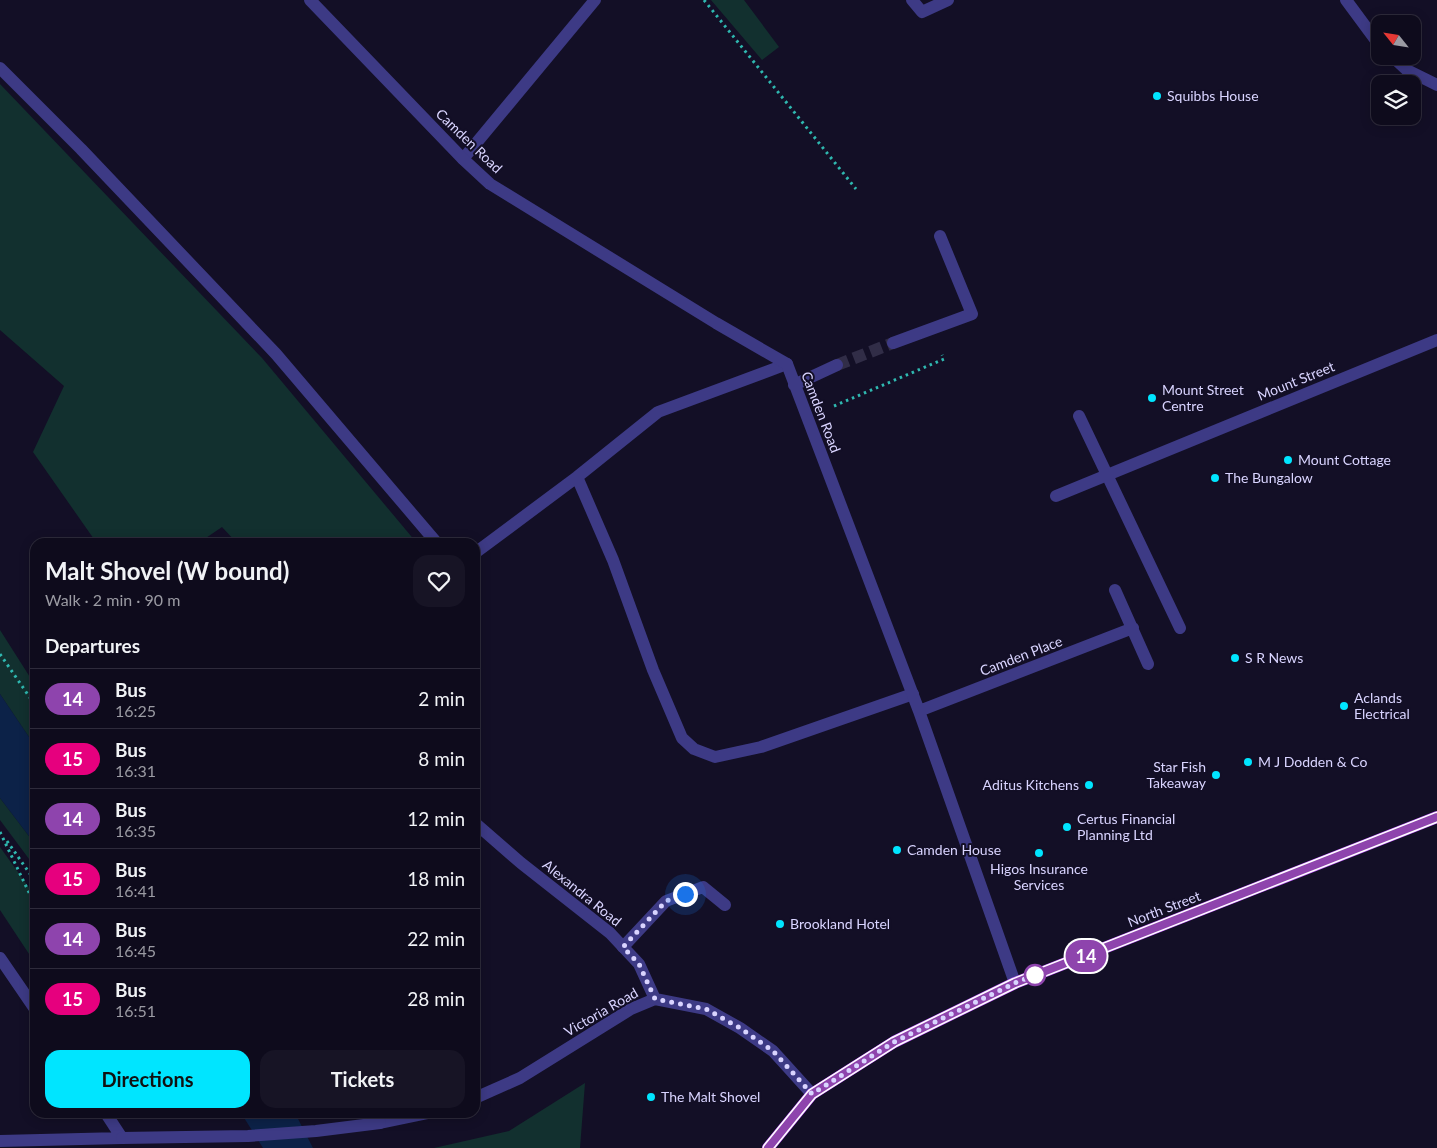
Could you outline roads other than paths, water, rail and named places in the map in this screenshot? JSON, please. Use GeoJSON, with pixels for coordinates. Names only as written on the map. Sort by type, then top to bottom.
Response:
{"type":"FeatureCollection","features":[{"type":"Feature","properties":{"kind":"main road","name":"North Street"},"geometry":{"type":"LineString","coordinates":[[768,1148],[812,1094],[894,1042],[1015,983],[1437,818]]}},
{"type":"Feature","properties":{"kind":"street","name":"Camden Road"},"geometry":{"type":"LineString","coordinates":[[310,0],[463,159],[490,184],[716,324],[787,364],[913,694],[1015,983]]}},
{"type":"Feature","properties":{"kind":"street"},"geometry":{"type":"LineString","coordinates":[[463,159],[595,0]]}},
{"type":"Feature","properties":{"kind":"street"},"geometry":{"type":"LineString","coordinates":[[912,0],[922,12],[948,0]]}},
{"type":"Feature","properties":{"kind":"street"},"geometry":{"type":"LineString","coordinates":[[1346,0],[1371,34]]}},
{"type":"Feature","properties":{"kind":"street"},"geometry":{"type":"LineString","coordinates":[[1402,65],[1407,70],[1437,85]]}},
{"type":"Feature","properties":{"kind":"street"},"geometry":{"type":"LineString","coordinates":[[0,68],[276,354],[433,538]]}},
{"type":"Feature","properties":{"kind":"street"},"geometry":{"type":"LineString","coordinates":[[893,343],[972,314],[940,236]]}},
{"type":"Feature","properties":{"kind":"street","name":"Mount Street"},"geometry":{"type":"LineString","coordinates":[[1056,496],[1437,340]]}},
{"type":"Feature","properties":{"kind":"street"},"geometry":{"type":"LineString","coordinates":[[480,549],[577,477],[658,412],[787,364]]}},
{"type":"Feature","properties":{"kind":"street"},"geometry":{"type":"LineString","coordinates":[[794,385],[837,365]]}},
{"type":"Feature","properties":{"kind":"street"},"geometry":{"type":"LineString","coordinates":[[1079,416],[1180,628]]}},
{"type":"Feature","properties":{"kind":"street"},"geometry":{"type":"LineString","coordinates":[[577,477],[612,560],[653,670],[682,738],[694,749],[715,757],[762,747],[913,694]]}},
{"type":"Feature","properties":{"kind":"street"},"geometry":{"type":"LineString","coordinates":[[1115,590],[1134,628],[1148,664]]}},
{"type":"Feature","properties":{"kind":"street","name":"Camden Place"},"geometry":{"type":"LineString","coordinates":[[919,711],[1134,628]]}},
{"type":"Feature","properties":{"kind":"street","name":"Alexandra Road"},"geometry":{"type":"LineString","coordinates":[[480,827],[521,863],[610,933],[639,964],[655,999]]}},
{"type":"Feature","properties":{"kind":"street"},"geometry":{"type":"LineString","coordinates":[[623,947],[666,901],[703,887],[725,905]]}},
{"type":"Feature","properties":{"kind":"street"},"geometry":{"type":"LineString","coordinates":[[0,958],[30,1002]]}},
{"type":"Feature","properties":{"kind":"street","name":"Victoria Road"},"geometry":{"type":"LineString","coordinates":[[480,1096],[520,1078],[631,1009],[655,999],[706,1009],[740,1028],[773,1051],[812,1094]]}},
{"type":"Feature","properties":{"kind":"street"},"geometry":{"type":"LineString","coordinates":[[109,1118],[122,1138]]}},
{"type":"Feature","properties":{"kind":"street"},"geometry":{"type":"LineString","coordinates":[[0,1141],[248,1136],[316,1131],[404,1118]]}},
{"type":"Feature","properties":{"kind":"water"},"geometry":{"type":"Polygon","coordinates":[[[0,694],[30,739],[30,837],[0,798],[0,694]]]}},
{"type":"Feature","properties":{"kind":"water"},"geometry":{"type":"Polygon","coordinates":[[[244,1118],[298,1118],[313,1148],[263,1148],[244,1118]]]}},
{"type":"Feature","properties":{"kind":"tunnel"},"geometry":{"type":"LineString","coordinates":[[837,365],[893,343]]}},
{"type":"Feature","properties":{"kind":"place","name":"Squibbs House"},"geometry":{"type":"Point","coordinates":[1157,96]}},
{"type":"Feature","properties":{"kind":"place","name":"Mount Street Centre"},"geometry":{"type":"Point","coordinates":[1152,398]}},
{"type":"Feature","properties":{"kind":"place","name":"Mount Cottage"},"geometry":{"type":"Point","coordinates":[1288,460]}},
{"type":"Feature","properties":{"kind":"place","name":"The Bungalow"},"geometry":{"type":"Point","coordinates":[1215,478]}},
{"type":"Feature","properties":{"kind":"place","name":"S R News"},"geometry":{"type":"Point","coordinates":[1235,658]}},
{"type":"Feature","properties":{"kind":"place","name":"Aclands Electrical"},"geometry":{"type":"Point","coordinates":[1344,706]}},
{"type":"Feature","properties":{"kind":"place","name":"M J Dodden & Co"},"geometry":{"type":"Point","coordinates":[1248,762]}},
{"type":"Feature","properties":{"kind":"place","name":"Star Fish Takeaway"},"geometry":{"type":"Point","coordinates":[1216,775]}},
{"type":"Feature","properties":{"kind":"place","name":"Aditus Kitchens"},"geometry":{"type":"Point","coordinates":[1089,785]}},
{"type":"Feature","properties":{"kind":"place","name":"Certus Financial Planning Ltd"},"geometry":{"type":"Point","coordinates":[1067,827]}},
{"type":"Feature","properties":{"kind":"place","name":"Camden House"},"geometry":{"type":"Point","coordinates":[897,850]}},
{"type":"Feature","properties":{"kind":"place","name":"Higos Insurance Services"},"geometry":{"type":"Point","coordinates":[1039,853]}},
{"type":"Feature","properties":{"kind":"place","name":"Brookland Hotel"},"geometry":{"type":"Point","coordinates":[780,924]}},
{"type":"Feature","properties":{"kind":"place","name":"The Malt Shovel"},"geometry":{"type":"Point","coordinates":[651,1097]}}]}
